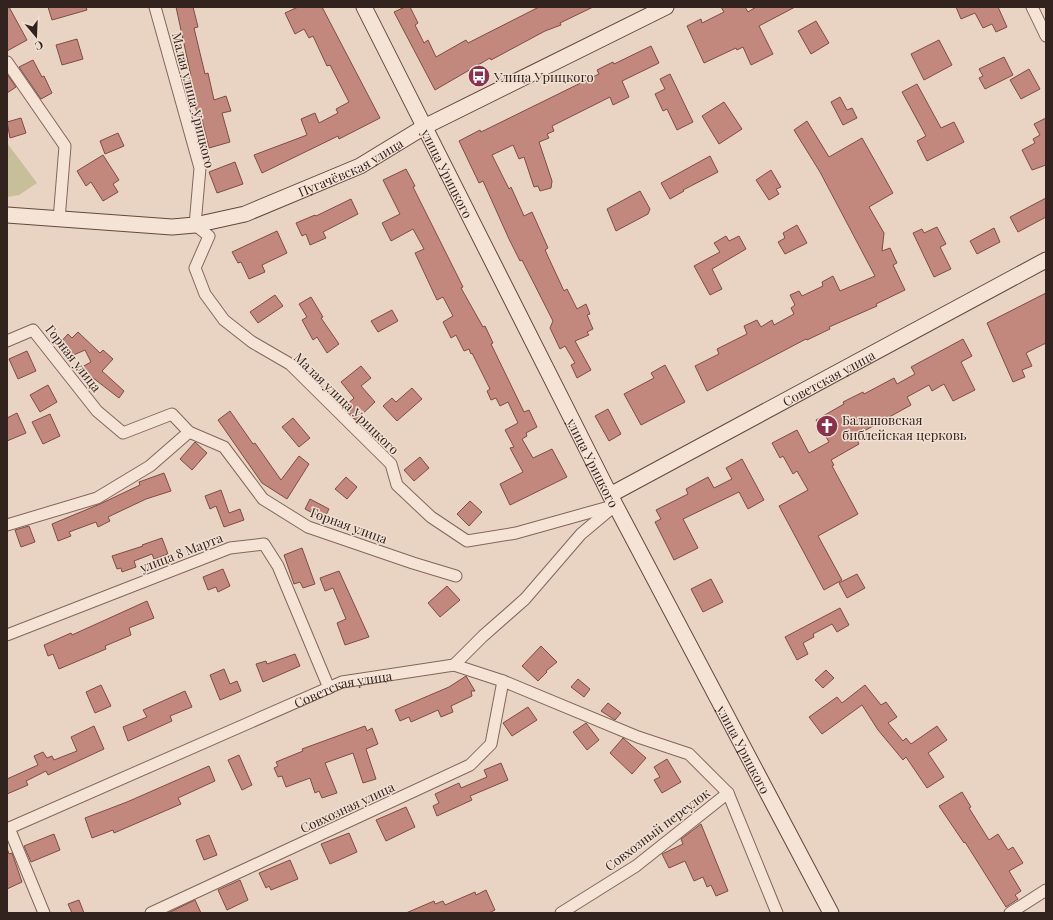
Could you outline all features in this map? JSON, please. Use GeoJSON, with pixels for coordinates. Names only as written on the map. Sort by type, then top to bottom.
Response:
{"type":"FeatureCollection","features":[{"type":"Feature","properties":{"kind":"main road","name":"улица Урицкого"},"geometry":{"type":"LineString","coordinates":[[364,7],[613,500],[831,913]]}},
{"type":"Feature","properties":{"kind":"main road","name":"Пугачёвская улица"},"geometry":{"type":"LineString","coordinates":[[7,215],[59,220],[172,227],[195,225],[245,214],[360,166],[424,127],[666,7]]}},
{"type":"Feature","properties":{"kind":"main road","name":"Советская улица"},"geometry":{"type":"LineString","coordinates":[[613,500],[1046,260]]}},
{"type":"Feature","properties":{"kind":"street","name":"Малая улица Урицкого"},"geometry":{"type":"LineString","coordinates":[[155,7],[200,168],[195,225],[209,236],[195,268],[205,294],[224,320],[252,342],[290,364],[391,464],[396,486],[430,517],[467,541],[516,533],[613,500]]}},
{"type":"Feature","properties":{"kind":"street"},"geometry":{"type":"LineString","coordinates":[[1032,7],[1046,36]]}},
{"type":"Feature","properties":{"kind":"street"},"geometry":{"type":"LineString","coordinates":[[7,62],[65,146],[59,220]]}},
{"type":"Feature","properties":{"kind":"street","name":"Горная улица"},"geometry":{"type":"LineString","coordinates":[[7,340],[34,330],[97,411],[123,432],[172,414],[189,432],[224,447],[263,499],[308,527],[456,576]]}},
{"type":"Feature","properties":{"kind":"street"},"geometry":{"type":"LineString","coordinates":[[7,525],[97,498],[150,466],[189,432]]}},
{"type":"Feature","properties":{"kind":"street"},"geometry":{"type":"LineString","coordinates":[[454,665],[483,636],[525,599],[581,534],[613,500]]}},
{"type":"Feature","properties":{"kind":"street","name":"улица 8 Марта"},"geometry":{"type":"LineString","coordinates":[[7,635],[230,548],[264,544],[278,566],[329,688]]}},
{"type":"Feature","properties":{"kind":"street","name":"Советская улица"},"geometry":{"type":"LineString","coordinates":[[8,828],[342,682],[454,665],[503,681],[638,737],[689,754],[728,792]]}},
{"type":"Feature","properties":{"kind":"street","name":"Совхозная улица"},"geometry":{"type":"LineString","coordinates":[[151,913],[470,765],[491,744],[503,681]]}},
{"type":"Feature","properties":{"kind":"street"},"geometry":{"type":"LineString","coordinates":[[728,792],[777,913]]}},
{"type":"Feature","properties":{"kind":"street","name":"Совхозный переулок"},"geometry":{"type":"LineString","coordinates":[[561,913],[636,866],[728,792]]}},
{"type":"Feature","properties":{"kind":"street"},"geometry":{"type":"LineString","coordinates":[[8,828],[44,913]]}},
{"type":"Feature","properties":{"kind":"street"},"geometry":{"type":"LineString","coordinates":[[1010,913],[1046,890]]}},
{"type":"Feature","properties":{"kind":"shaded area"},"geometry":{"type":"Polygon","coordinates":[[[7,143],[37,183],[19,195],[7,197],[7,143]]]}},
{"type":"Feature","properties":{"kind":"building"},"geometry":{"type":"Polygon","coordinates":[[[7,7],[9,7],[27,40],[7,51],[7,7]]]}},
{"type":"Feature","properties":{"kind":"building"},"geometry":{"type":"Polygon","coordinates":[[[48,7],[86,7],[87,10],[52,20],[48,7]]]}},
{"type":"Feature","properties":{"kind":"building"},"geometry":{"type":"Polygon","coordinates":[[[176,7],[193,7],[198,27],[194,28],[205,74],[208,73],[214,100],[226,96],[231,111],[222,113],[230,142],[209,148],[202,120],[200,121],[193,100],[189,77],[191,76],[176,7]]]}},
{"type":"Feature","properties":{"kind":"building"},"geometry":{"type":"Polygon","coordinates":[[[298,7],[322,7],[380,118],[339,139],[338,136],[262,173],[254,155],[307,135],[301,119],[315,113],[319,123],[338,113],[336,109],[349,102],[330,65],[327,66],[313,36],[309,38],[304,29],[295,34],[285,13],[298,7]]]}},
{"type":"Feature","properties":{"kind":"building"},"geometry":{"type":"Polygon","coordinates":[[[405,7],[410,7],[418,23],[415,25],[424,43],[428,40],[436,57],[466,40],[468,43],[539,7],[593,7],[560,23],[561,25],[545,31],[491,60],[490,58],[435,90],[394,12],[405,7]]]}},
{"type":"Feature","properties":{"kind":"building"},"geometry":{"type":"Polygon","coordinates":[[[721,7],[745,7],[748,12],[756,7],[795,7],[759,26],[773,54],[751,65],[743,47],[737,50],[736,48],[704,63],[687,26],[701,19],[702,23],[724,12],[721,7]]]}},
{"type":"Feature","properties":{"kind":"building"},"geometry":{"type":"Polygon","coordinates":[[[956,7],[998,7],[1007,27],[996,32],[992,24],[983,28],[975,13],[961,19],[956,7]]]}},
{"type":"Feature","properties":{"kind":"building"},"geometry":{"type":"Polygon","coordinates":[[[816,21],[829,43],[811,54],[798,31],[816,21]]]}},
{"type":"Feature","properties":{"kind":"building"},"geometry":{"type":"Polygon","coordinates":[[[77,39],[83,59],[62,65],[56,45],[77,39]]]}},
{"type":"Feature","properties":{"kind":"building"},"geometry":{"type":"Polygon","coordinates":[[[939,40],[952,65],[924,80],[911,54],[939,40]]]}},
{"type":"Feature","properties":{"kind":"building"},"geometry":{"type":"Polygon","coordinates":[[[651,46],[659,63],[622,81],[629,97],[613,105],[610,97],[552,126],[554,131],[547,134],[549,138],[539,142],[552,181],[551,188],[540,191],[538,186],[534,187],[524,157],[519,159],[513,145],[492,155],[509,189],[511,187],[524,216],[532,212],[548,248],[545,250],[564,291],[567,289],[577,309],[586,304],[590,314],[587,315],[593,329],[587,332],[589,335],[575,341],[591,370],[577,378],[571,365],[575,363],[565,346],[560,349],[550,328],[553,321],[522,260],[520,261],[509,239],[483,181],[479,183],[459,141],[480,130],[481,132],[599,74],[597,70],[613,62],[614,64],[651,46]]]}},
{"type":"Feature","properties":{"kind":"building"},"geometry":{"type":"Polygon","coordinates":[[[1004,57],[1013,75],[985,89],[979,78],[983,76],[979,69],[1004,57]]]}},
{"type":"Feature","properties":{"kind":"building"},"geometry":{"type":"Polygon","coordinates":[[[33,60],[42,77],[44,76],[52,93],[41,99],[19,67],[33,60]]]}},
{"type":"Feature","properties":{"kind":"building"},"geometry":{"type":"Polygon","coordinates":[[[1029,69],[1040,89],[1021,99],[1010,80],[1029,69]]]}},
{"type":"Feature","properties":{"kind":"building"},"geometry":{"type":"Polygon","coordinates":[[[7,74],[16,87],[7,93],[7,74]]]}},
{"type":"Feature","properties":{"kind":"building"},"geometry":{"type":"Polygon","coordinates":[[[670,74],[693,122],[677,130],[667,109],[663,111],[655,94],[665,89],[660,79],[670,74]]]}},
{"type":"Feature","properties":{"kind":"building"},"geometry":{"type":"Polygon","coordinates":[[[917,84],[941,128],[954,122],[964,142],[927,161],[917,141],[926,136],[902,92],[917,84]]]}},
{"type":"Feature","properties":{"kind":"building"},"geometry":{"type":"Polygon","coordinates":[[[840,97],[847,110],[852,108],[857,118],[843,125],[831,102],[840,97]]]}},
{"type":"Feature","properties":{"kind":"building"},"geometry":{"type":"Polygon","coordinates":[[[724,102],[742,129],[719,144],[702,116],[724,102]]]}},
{"type":"Feature","properties":{"kind":"building"},"geometry":{"type":"Polygon","coordinates":[[[21,118],[26,133],[10,138],[7,122],[21,118]]]}},
{"type":"Feature","properties":{"kind":"building"},"geometry":{"type":"Polygon","coordinates":[[[1046,118],[1046,165],[1032,170],[1022,150],[1035,143],[1033,139],[1040,135],[1034,124],[1046,118]]]}},
{"type":"Feature","properties":{"kind":"building"},"geometry":{"type":"Polygon","coordinates":[[[807,121],[829,157],[862,138],[893,193],[869,207],[884,233],[882,251],[890,248],[897,263],[893,265],[905,290],[876,304],[877,306],[829,327],[830,329],[807,340],[806,339],[707,391],[695,366],[719,354],[717,349],[747,334],[744,326],[757,320],[761,327],[772,320],[774,325],[794,314],[791,308],[795,305],[790,295],[799,291],[802,296],[823,286],[822,282],[833,276],[840,291],[875,276],[820,172],[794,130],[807,121]]]}},
{"type":"Feature","properties":{"kind":"building"},"geometry":{"type":"Polygon","coordinates":[[[118,133],[124,146],[105,154],[100,141],[118,133]]]}},
{"type":"Feature","properties":{"kind":"building"},"geometry":{"type":"Polygon","coordinates":[[[103,155],[119,180],[113,184],[118,192],[103,201],[91,182],[86,186],[77,171],[103,155]]]}},
{"type":"Feature","properties":{"kind":"building"},"geometry":{"type":"Polygon","coordinates":[[[710,156],[718,172],[683,190],[684,191],[670,199],[661,183],[710,156]]]}},
{"type":"Feature","properties":{"kind":"building"},"geometry":{"type":"Polygon","coordinates":[[[235,162],[243,184],[217,193],[209,172],[235,162]]]}},
{"type":"Feature","properties":{"kind":"building"},"geometry":{"type":"Polygon","coordinates":[[[406,169],[415,186],[413,187],[463,287],[461,288],[483,327],[485,326],[493,343],[491,344],[524,412],[529,410],[537,427],[526,433],[527,436],[522,439],[533,458],[552,449],[567,477],[510,505],[500,484],[523,472],[510,448],[514,447],[505,430],[518,423],[508,402],[500,406],[496,398],[491,400],[487,391],[490,389],[469,349],[464,351],[456,335],[451,338],[443,322],[453,316],[443,297],[437,300],[415,253],[424,249],[413,229],[391,241],[382,223],[400,214],[383,180],[406,169]]]}},
{"type":"Feature","properties":{"kind":"building"},"geometry":{"type":"Polygon","coordinates":[[[771,170],[781,187],[776,189],[779,194],[769,200],[756,180],[771,170]]]}},
{"type":"Feature","properties":{"kind":"building"},"geometry":{"type":"Polygon","coordinates":[[[640,191],[650,209],[648,214],[616,231],[607,209],[640,191]]]}},
{"type":"Feature","properties":{"kind":"building"},"geometry":{"type":"Polygon","coordinates":[[[1046,198],[1046,217],[1018,232],[1010,217],[1046,198]]]}},
{"type":"Feature","properties":{"kind":"building"},"geometry":{"type":"Polygon","coordinates":[[[351,199],[358,214],[323,232],[326,238],[310,245],[306,234],[302,236],[296,223],[315,215],[316,216],[351,199]]]}},
{"type":"Feature","properties":{"kind":"building"},"geometry":{"type":"Polygon","coordinates":[[[797,225],[807,243],[785,254],[778,242],[785,238],[783,233],[797,225]]]}},
{"type":"Feature","properties":{"kind":"building"},"geometry":{"type":"Polygon","coordinates":[[[937,227],[946,244],[940,247],[951,269],[934,277],[913,233],[922,229],[924,233],[937,227]]]}},
{"type":"Feature","properties":{"kind":"building"},"geometry":{"type":"Polygon","coordinates":[[[994,228],[1000,242],[977,254],[970,241],[994,228]]]}},
{"type":"Feature","properties":{"kind":"building"},"geometry":{"type":"Polygon","coordinates":[[[277,231],[287,253],[262,265],[265,272],[249,279],[241,262],[238,263],[232,252],[277,231]]]}},
{"type":"Feature","properties":{"kind":"building"},"geometry":{"type":"Polygon","coordinates":[[[726,236],[729,241],[739,236],[746,249],[712,269],[722,289],[710,295],[694,266],[720,252],[714,243],[726,236]]]}},
{"type":"Feature","properties":{"kind":"building"},"geometry":{"type":"Polygon","coordinates":[[[1046,293],[1046,343],[1026,353],[1032,366],[1022,370],[1025,377],[1013,382],[987,323],[1046,293]]]}},
{"type":"Feature","properties":{"kind":"building"},"geometry":{"type":"Polygon","coordinates":[[[275,295],[283,306],[258,323],[250,312],[275,295]]]}},
{"type":"Feature","properties":{"kind":"building"},"geometry":{"type":"Polygon","coordinates":[[[311,297],[323,317],[321,318],[339,344],[327,353],[317,337],[313,340],[302,320],[307,317],[299,304],[311,297]]]}},
{"type":"Feature","properties":{"kind":"building"},"geometry":{"type":"Polygon","coordinates":[[[392,310],[398,321],[378,332],[371,321],[392,310]]]}},
{"type":"Feature","properties":{"kind":"building"},"geometry":{"type":"Polygon","coordinates":[[[78,332],[100,353],[103,350],[113,359],[102,371],[124,391],[119,398],[84,371],[82,367],[91,362],[85,350],[69,357],[57,346],[68,334],[72,338],[78,332]]]}},
{"type":"Feature","properties":{"kind":"building"},"geometry":{"type":"Polygon","coordinates":[[[963,339],[972,356],[961,362],[975,390],[953,401],[944,384],[932,391],[929,385],[907,397],[911,405],[855,436],[859,444],[831,460],[834,465],[832,466],[858,514],[818,536],[842,580],[824,590],[779,506],[808,490],[797,471],[793,474],[783,456],[780,458],[772,443],[797,430],[809,453],[829,442],[816,420],[844,404],[843,402],[863,392],[864,394],[894,378],[897,384],[915,374],[911,367],[963,339]]]}},
{"type":"Feature","properties":{"kind":"building"},"geometry":{"type":"Polygon","coordinates":[[[27,351],[36,371],[18,379],[9,359],[27,351]]]}},
{"type":"Feature","properties":{"kind":"building"},"geometry":{"type":"Polygon","coordinates":[[[665,365],[685,402],[641,425],[624,394],[654,378],[651,373],[665,365]]]}},
{"type":"Feature","properties":{"kind":"building"},"geometry":{"type":"Polygon","coordinates":[[[361,366],[371,378],[361,386],[375,402],[356,420],[344,407],[354,398],[341,382],[361,366]]]}},
{"type":"Feature","properties":{"kind":"building"},"geometry":{"type":"Polygon","coordinates":[[[48,385],[57,402],[40,412],[30,395],[48,385]]]}},
{"type":"Feature","properties":{"kind":"building"},"geometry":{"type":"Polygon","coordinates":[[[412,388],[422,399],[397,421],[383,406],[392,398],[396,402],[412,388]]]}},
{"type":"Feature","properties":{"kind":"building"},"geometry":{"type":"Polygon","coordinates":[[[608,409],[621,434],[609,441],[595,416],[608,409]]]}},
{"type":"Feature","properties":{"kind":"building"},"geometry":{"type":"Polygon","coordinates":[[[230,411],[281,480],[299,456],[309,464],[287,499],[262,483],[218,420],[230,411]]]}},
{"type":"Feature","properties":{"kind":"building"},"geometry":{"type":"Polygon","coordinates":[[[17,413],[26,433],[7,441],[7,418],[17,413]]]}},
{"type":"Feature","properties":{"kind":"building"},"geometry":{"type":"Polygon","coordinates":[[[50,414],[60,436],[43,444],[32,422],[50,414]]]}},
{"type":"Feature","properties":{"kind":"building"},"geometry":{"type":"Polygon","coordinates":[[[293,418],[310,438],[299,447],[282,427],[293,418]]]}},
{"type":"Feature","properties":{"kind":"building"},"geometry":{"type":"Polygon","coordinates":[[[195,442],[207,453],[192,470],[180,459],[195,442]]]}},
{"type":"Feature","properties":{"kind":"building"},"geometry":{"type":"Polygon","coordinates":[[[420,457],[429,468],[414,481],[404,470],[420,457]]]}},
{"type":"Feature","properties":{"kind":"building"},"geometry":{"type":"Polygon","coordinates":[[[742,459],[764,500],[748,509],[739,492],[683,519],[698,548],[674,560],[655,522],[661,519],[656,510],[688,494],[686,489],[708,477],[714,488],[732,479],[726,468],[742,459]]]}},
{"type":"Feature","properties":{"kind":"building"},"geometry":{"type":"Polygon","coordinates":[[[164,473],[171,491],[146,499],[108,517],[110,521],[98,527],[96,522],[69,532],[71,536],[58,541],[52,524],[140,485],[139,482],[164,473]]]}},
{"type":"Feature","properties":{"kind":"building"},"geometry":{"type":"Polygon","coordinates":[[[346,477],[357,487],[347,499],[335,489],[346,477]]]}},
{"type":"Feature","properties":{"kind":"building"},"geometry":{"type":"Polygon","coordinates":[[[221,490],[229,513],[240,509],[244,520],[224,527],[216,506],[210,509],[205,496],[221,490]]]}},
{"type":"Feature","properties":{"kind":"building"},"geometry":{"type":"Polygon","coordinates":[[[310,499],[329,509],[324,519],[305,509],[310,499]]]}},
{"type":"Feature","properties":{"kind":"building"},"geometry":{"type":"Polygon","coordinates":[[[470,501],[482,512],[469,526],[457,514],[470,501]]]}},
{"type":"Feature","properties":{"kind":"building"},"geometry":{"type":"Polygon","coordinates":[[[29,526],[35,542],[21,547],[15,530],[29,526]]]}},
{"type":"Feature","properties":{"kind":"building"},"geometry":{"type":"Polygon","coordinates":[[[162,538],[168,554],[154,559],[152,554],[134,561],[136,567],[122,572],[121,568],[117,569],[112,556],[162,538]]]}},
{"type":"Feature","properties":{"kind":"building"},"geometry":{"type":"Polygon","coordinates":[[[302,548],[315,584],[303,588],[300,582],[294,584],[284,555],[302,548]]]}},
{"type":"Feature","properties":{"kind":"building"},"geometry":{"type":"Polygon","coordinates":[[[223,569],[230,586],[218,592],[216,587],[208,590],[203,577],[223,569]]]}},
{"type":"Feature","properties":{"kind":"building"},"geometry":{"type":"Polygon","coordinates":[[[339,571],[369,637],[345,645],[337,623],[346,619],[333,588],[325,591],[320,578],[339,571]]]}},
{"type":"Feature","properties":{"kind":"building"},"geometry":{"type":"Polygon","coordinates":[[[857,574],[865,588],[847,598],[839,583],[857,574]]]}},
{"type":"Feature","properties":{"kind":"building"},"geometry":{"type":"Polygon","coordinates":[[[711,579],[723,602],[703,612],[691,589],[711,579]]]}},
{"type":"Feature","properties":{"kind":"building"},"geometry":{"type":"Polygon","coordinates":[[[447,586],[460,600],[440,617],[428,603],[447,586]]]}},
{"type":"Feature","properties":{"kind":"building"},"geometry":{"type":"Polygon","coordinates":[[[147,601],[154,618],[129,628],[131,635],[105,646],[106,649],[59,669],[53,654],[48,656],[44,645],[71,633],[72,635],[147,601]]]}},
{"type":"Feature","properties":{"kind":"building"},"geometry":{"type":"Polygon","coordinates":[[[840,608],[849,625],[837,632],[832,624],[813,634],[814,637],[803,643],[808,654],[797,660],[785,637],[840,608]]]}},
{"type":"Feature","properties":{"kind":"building"},"geometry":{"type":"Polygon","coordinates":[[[541,646],[557,662],[546,671],[547,672],[538,681],[522,666],[541,646]]]}},
{"type":"Feature","properties":{"kind":"building"},"geometry":{"type":"Polygon","coordinates":[[[295,654],[300,666],[263,682],[256,664],[266,661],[267,664],[295,654]]]}},
{"type":"Feature","properties":{"kind":"building"},"geometry":{"type":"Polygon","coordinates":[[[224,669],[230,684],[237,681],[241,691],[220,700],[210,675],[224,669]]]}},
{"type":"Feature","properties":{"kind":"building"},"geometry":{"type":"Polygon","coordinates":[[[826,670],[834,678],[823,688],[815,680],[826,670]]]}},
{"type":"Feature","properties":{"kind":"building"},"geometry":{"type":"Polygon","coordinates":[[[466,676],[475,691],[471,691],[472,696],[451,706],[453,712],[441,717],[438,710],[411,722],[409,717],[400,721],[395,710],[449,687],[466,676]]]}},
{"type":"Feature","properties":{"kind":"building"},"geometry":{"type":"Polygon","coordinates":[[[578,679],[590,689],[584,697],[571,687],[578,679]]]}},
{"type":"Feature","properties":{"kind":"building"},"geometry":{"type":"Polygon","coordinates":[[[101,685],[111,706],[95,713],[86,692],[101,685]]]}},
{"type":"Feature","properties":{"kind":"building"},"geometry":{"type":"Polygon","coordinates":[[[865,685],[881,705],[886,702],[897,717],[888,723],[903,741],[906,738],[911,744],[937,726],[947,740],[928,753],[944,777],[927,788],[906,757],[903,760],[878,730],[862,705],[822,734],[809,717],[837,697],[842,703],[865,685]]]}},
{"type":"Feature","properties":{"kind":"building"},"geometry":{"type":"Polygon","coordinates":[[[185,691],[192,707],[170,716],[172,721],[128,741],[123,727],[147,717],[143,710],[185,691]]]}},
{"type":"Feature","properties":{"kind":"building"},"geometry":{"type":"Polygon","coordinates":[[[608,703],[621,713],[615,720],[601,711],[608,703]]]}},
{"type":"Feature","properties":{"kind":"building"},"geometry":{"type":"Polygon","coordinates":[[[528,707],[537,720],[512,736],[503,723],[528,707]]]}},
{"type":"Feature","properties":{"kind":"building"},"geometry":{"type":"Polygon","coordinates":[[[586,723],[599,740],[587,750],[573,732],[586,723]]]}},
{"type":"Feature","properties":{"kind":"building"},"geometry":{"type":"Polygon","coordinates":[[[94,726],[104,749],[48,775],[46,771],[26,781],[28,785],[7,794],[7,779],[38,765],[34,756],[43,752],[47,758],[52,756],[54,760],[77,751],[71,737],[94,726]]]}},
{"type":"Feature","properties":{"kind":"building"},"geometry":{"type":"Polygon","coordinates":[[[365,726],[367,731],[372,728],[378,744],[366,749],[376,779],[363,783],[353,753],[325,763],[337,793],[322,798],[319,791],[315,793],[310,778],[286,787],[282,776],[278,777],[274,768],[278,766],[276,762],[303,751],[302,749],[365,726]]]}},
{"type":"Feature","properties":{"kind":"building"},"geometry":{"type":"Polygon","coordinates":[[[623,738],[646,758],[632,774],[610,753],[623,738]]]}},
{"type":"Feature","properties":{"kind":"building"},"geometry":{"type":"Polygon","coordinates":[[[239,755],[252,785],[242,790],[228,760],[239,755]]]}},
{"type":"Feature","properties":{"kind":"building"},"geometry":{"type":"Polygon","coordinates":[[[667,759],[681,782],[662,793],[654,780],[660,777],[654,767],[667,759]]]}},
{"type":"Feature","properties":{"kind":"building"},"geometry":{"type":"Polygon","coordinates":[[[501,763],[508,780],[470,796],[472,800],[437,816],[433,806],[439,803],[435,794],[459,783],[461,788],[487,777],[484,770],[501,763]]]}},
{"type":"Feature","properties":{"kind":"building"},"geometry":{"type":"Polygon","coordinates":[[[209,766],[215,781],[178,798],[181,804],[114,833],[113,830],[92,838],[85,818],[127,802],[209,766]]]}},
{"type":"Feature","properties":{"kind":"building"},"geometry":{"type":"Polygon","coordinates":[[[962,792],[971,807],[969,808],[989,840],[998,834],[1008,850],[1013,847],[1023,863],[1009,871],[1021,891],[1015,895],[1018,899],[1006,907],[965,842],[964,843],[939,806],[962,792]]]}},
{"type":"Feature","properties":{"kind":"building"},"geometry":{"type":"Polygon","coordinates":[[[406,807],[415,827],[386,841],[376,820],[406,807]]]}},
{"type":"Feature","properties":{"kind":"building"},"geometry":{"type":"Polygon","coordinates":[[[701,824],[728,891],[716,896],[711,885],[707,887],[703,877],[694,881],[685,861],[669,868],[662,854],[683,844],[681,839],[701,824]]]}},
{"type":"Feature","properties":{"kind":"building"},"geometry":{"type":"Polygon","coordinates":[[[349,833],[357,852],[330,864],[321,844],[349,833]]]}},
{"type":"Feature","properties":{"kind":"building"},"geometry":{"type":"Polygon","coordinates":[[[54,834],[60,850],[31,862],[24,846],[54,834]]]}},
{"type":"Feature","properties":{"kind":"building"},"geometry":{"type":"Polygon","coordinates":[[[209,835],[217,855],[204,860],[196,840],[209,835]]]}},
{"type":"Feature","properties":{"kind":"building"},"geometry":{"type":"Polygon","coordinates":[[[7,848],[9,854],[12,853],[22,882],[7,889],[7,848]]]}},
{"type":"Feature","properties":{"kind":"building"},"geometry":{"type":"Polygon","coordinates":[[[290,860],[298,879],[271,890],[269,886],[266,888],[259,873],[290,860]]]}},
{"type":"Feature","properties":{"kind":"building"},"geometry":{"type":"Polygon","coordinates":[[[240,880],[248,900],[227,910],[218,890],[240,880]]]}},
{"type":"Feature","properties":{"kind":"building"},"geometry":{"type":"Polygon","coordinates":[[[486,890],[495,910],[489,913],[406,913],[434,901],[435,904],[443,901],[445,905],[475,892],[476,895],[486,890]]]}},
{"type":"Feature","properties":{"kind":"building"},"geometry":{"type":"Polygon","coordinates":[[[79,900],[84,913],[72,913],[68,904],[79,900]]]}},
{"type":"Feature","properties":{"kind":"building"},"geometry":{"type":"Polygon","coordinates":[[[195,900],[201,913],[168,913],[195,900]]]}},
{"type":"Feature","properties":{"kind":"place","name":"Улица Урицкого"},"geometry":{"type":"Point","coordinates":[479,76]}},
{"type":"Feature","properties":{"kind":"place","name":"Балашовская библейская церковь"},"geometry":{"type":"Point","coordinates":[827,426]}}]}
